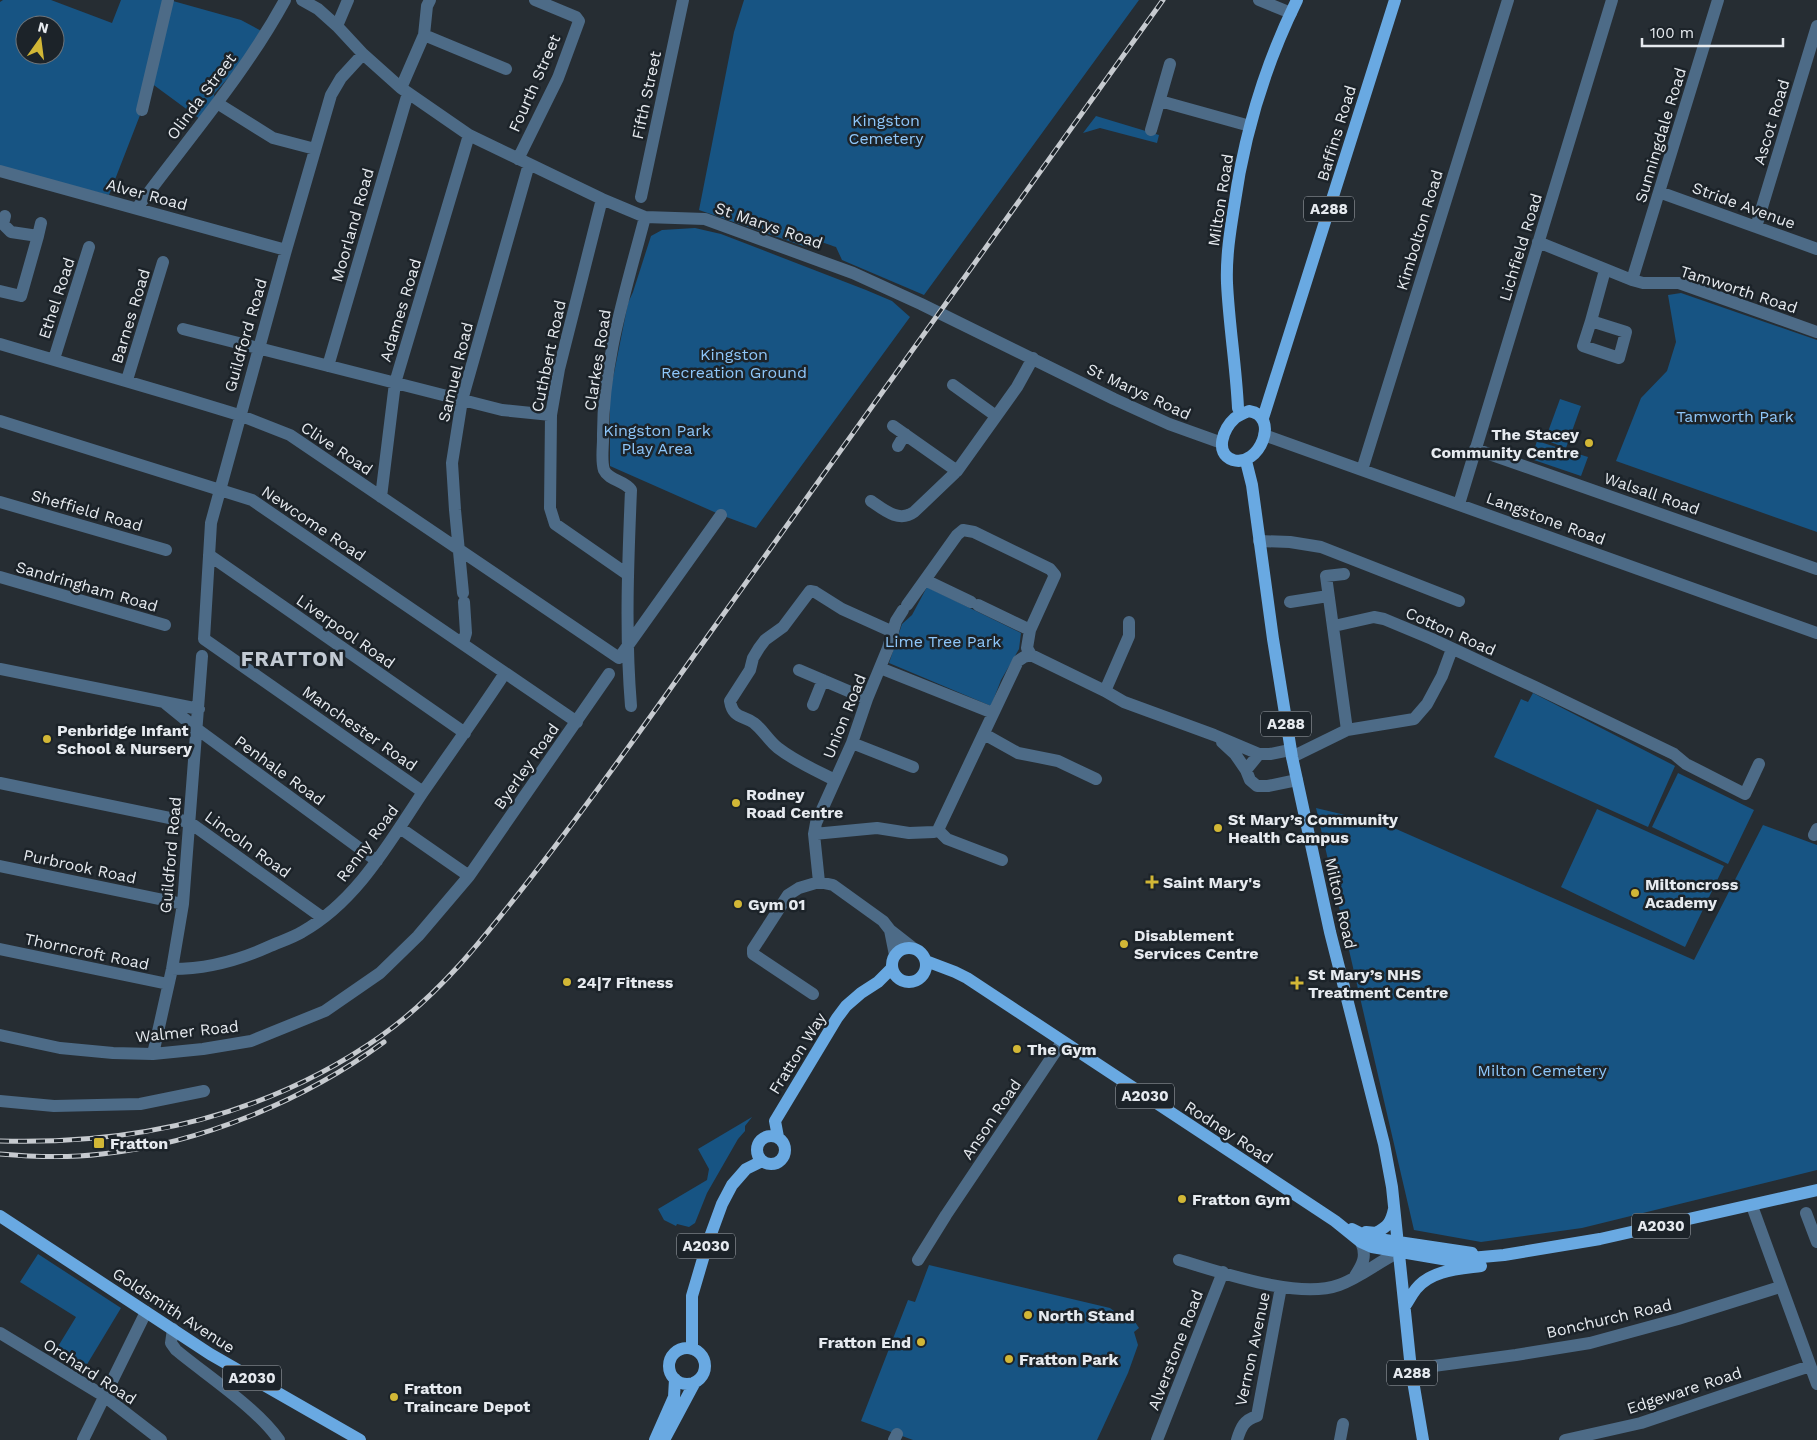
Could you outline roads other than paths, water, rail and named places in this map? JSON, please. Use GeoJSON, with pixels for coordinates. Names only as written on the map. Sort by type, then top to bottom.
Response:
{"type":"FeatureCollection","features":[{"type":"Feature","properties":{"kind":"main road","name":"Milton Road"},"geometry":{"type":"LineString","coordinates":[[1241,414],[1238,408],[1227,270],[1230,233],[1237,183],[1250,126],[1271,61],[1297,0]]}},
{"type":"Feature","properties":{"kind":"main road","name":"Baffins Road"},"geometry":{"type":"LineString","coordinates":[[1263,418],[1395,0]]}},
{"type":"Feature","properties":{"kind":"main road"},"geometry":{"type":"LineString","coordinates":[[1249,411],[1256,412],[1263,418],[1265,426],[1264,435],[1254,456],[1246,461],[1236,461],[1229,458],[1223,452],[1222,443],[1227,428],[1241,414],[1249,411]]}},
{"type":"Feature","properties":{"kind":"main road","name":"Milton Road"},"geometry":{"type":"LineString","coordinates":[[1246,461],[1252,485],[1291,754],[1330,932],[1384,1144],[1399,1247],[1411,1369],[1423,1440]]}},
{"type":"Feature","properties":{"kind":"main road"},"geometry":{"type":"LineString","coordinates":[[905,982],[896,977],[892,968],[895,955],[903,949],[913,948]]}},
{"type":"Feature","properties":{"kind":"main road","name":"A2030"},"geometry":{"type":"LineString","coordinates":[[913,948],[921,953],[926,961]]}},
{"type":"Feature","properties":{"kind":"main road"},"geometry":{"type":"LineString","coordinates":[[923,976],[926,971],[926,961]]}},
{"type":"Feature","properties":{"kind":"main road","name":"Rodney Road"},"geometry":{"type":"LineString","coordinates":[[926,961],[955,972],[1335,1221],[1361,1242],[1372,1247],[1399,1247]]}},
{"type":"Feature","properties":{"kind":"main road","name":"Fratton Way"},"geometry":{"type":"LineString","coordinates":[[692,1349],[692,1296],[707,1244],[722,1204],[732,1185],[746,1170],[762,1161],[771,1164],[783,1158],[786,1148],[778,1137],[775,1121],[782,1108],[846,1006],[878,982],[892,968]]}},
{"type":"Feature","properties":{"kind":"main road","name":"A2030"},"geometry":{"type":"LineString","coordinates":[[905,982],[915,982],[923,976],[955,972]]}},
{"type":"Feature","properties":{"kind":"main road","name":"Fratton Way"},"geometry":{"type":"LineString","coordinates":[[861,993],[905,982]]}},
{"type":"Feature","properties":{"kind":"main road"},"geometry":{"type":"LineString","coordinates":[[762,1161],[758,1153],[758,1144],[769,1136],[778,1137]]}},
{"type":"Feature","properties":{"kind":"main road","name":"A2030"},"geometry":{"type":"LineString","coordinates":[[1399,1247],[1504,1255],[1600,1239],[1817,1190]]}},
{"type":"Feature","properties":{"kind":"main road","name":"Rodney Road"},"geometry":{"type":"LineString","coordinates":[[1335,1221],[1369,1233],[1376,1233],[1391,1221],[1394,1208]]}},
{"type":"Feature","properties":{"kind":"main road","name":"Goldsmith Avenue"},"geometry":{"type":"LineString","coordinates":[[0,1216],[210,1354],[360,1440]]}},
{"type":"Feature","properties":{"kind":"main road","name":"Rodney Road"},"geometry":{"type":"LineString","coordinates":[[1335,1221],[1362,1234],[1399,1247]]}},
{"type":"Feature","properties":{"kind":"main road"},"geometry":{"type":"LineString","coordinates":[[1405,1306],[1417,1288],[1429,1278],[1447,1270],[1484,1265],[1504,1255]]}},
{"type":"Feature","properties":{"kind":"main road"},"geometry":{"type":"LineString","coordinates":[[664,1440],[695,1382],[703,1374],[705,1363],[699,1353],[692,1349],[684,1349],[673,1356],[670,1366],[672,1375],[684,1384],[695,1382]]}},
{"type":"Feature","properties":{"kind":"main road"},"geometry":{"type":"LineString","coordinates":[[655,1440],[674,1397],[675,1379]]}},
{"type":"Feature","properties":{"kind":"street"},"geometry":{"type":"LineString","coordinates":[[142,110],[168,0]]}},
{"type":"Feature","properties":{"kind":"street","name":"Olinda Street"},"geometry":{"type":"LineString","coordinates":[[137,208],[217,103],[266,34],[285,0]]}},
{"type":"Feature","properties":{"kind":"street","name":"St Marys Road"},"geometry":{"type":"LineString","coordinates":[[302,0],[318,9],[363,54],[405,91],[469,135],[602,200],[645,217],[705,219],[836,266],[922,304],[1114,399],[1169,424],[1222,443]]}},
{"type":"Feature","properties":{"kind":"street"},"geometry":{"type":"LineString","coordinates":[[337,26],[348,0]]}},
{"type":"Feature","properties":{"kind":"street","name":"Moorland Road"},"geometry":{"type":"LineString","coordinates":[[328,366],[405,91],[424,35],[427,6],[430,0]]}},
{"type":"Feature","properties":{"kind":"street","name":"Fourth Street"},"geometry":{"type":"LineString","coordinates":[[523,161],[558,78],[579,21],[576,17],[535,0]]}},
{"type":"Feature","properties":{"kind":"street","name":"Fifth Street"},"geometry":{"type":"LineString","coordinates":[[641,197],[683,0]]}},
{"type":"Feature","properties":{"kind":"street"},"geometry":{"type":"LineString","coordinates":[[1259,0],[1291,13]]}},
{"type":"Feature","properties":{"kind":"street","name":"Kimbolton Road"},"geometry":{"type":"LineString","coordinates":[[1362,470],[1508,0]]}},
{"type":"Feature","properties":{"kind":"street","name":"Lichfield Road"},"geometry":{"type":"LineString","coordinates":[[1459,504],[1612,0]]}},
{"type":"Feature","properties":{"kind":"street","name":"Sunningdale Road"},"geometry":{"type":"LineString","coordinates":[[1632,280],[1718,0]]}},
{"type":"Feature","properties":{"kind":"street","name":"Ascot Road"},"geometry":{"type":"LineString","coordinates":[[1756,227],[1817,26]]}},
{"type":"Feature","properties":{"kind":"street"},"geometry":{"type":"LineString","coordinates":[[424,35],[506,69]]}},
{"type":"Feature","properties":{"kind":"street","name":"Guildford Road"},"geometry":{"type":"LineString","coordinates":[[204,639],[211,523],[239,415],[331,94],[341,78],[363,54]]}},
{"type":"Feature","properties":{"kind":"street"},"geometry":{"type":"LineString","coordinates":[[1151,130],[1170,64]]}},
{"type":"Feature","properties":{"kind":"street"},"geometry":{"type":"LineString","coordinates":[[1160,101],[1250,126]]}},
{"type":"Feature","properties":{"kind":"street"},"geometry":{"type":"LineString","coordinates":[[217,103],[274,138],[314,149]]}},
{"type":"Feature","properties":{"kind":"street","name":"Adames Road"},"geometry":{"type":"LineString","coordinates":[[381,497],[396,383],[469,135]]}},
{"type":"Feature","properties":{"kind":"street","name":"Samuel Road"},"geometry":{"type":"LineString","coordinates":[[463,643],[466,632],[464,597],[452,464],[462,400],[523,161]]}},
{"type":"Feature","properties":{"kind":"street","name":"Alver Road"},"geometry":{"type":"LineString","coordinates":[[0,171],[286,250]]}},
{"type":"Feature","properties":{"kind":"street","name":"Stride Avenue"},"geometry":{"type":"LineString","coordinates":[[1659,192],[1817,249]]}},
{"type":"Feature","properties":{"kind":"street","name":"Cuthbert Road"},"geometry":{"type":"LineString","coordinates":[[602,200],[559,369],[551,416],[550,508],[555,524],[628,574]]}},
{"type":"Feature","properties":{"kind":"street"},"geometry":{"type":"LineString","coordinates":[[5,216],[2,224],[12,232],[38,236]]}},
{"type":"Feature","properties":{"kind":"street","name":"Clarkes Road"},"geometry":{"type":"LineString","coordinates":[[631,706],[627,647],[631,490],[628,486],[608,476],[603,468],[603,432],[605,394],[613,343],[645,217]]}},
{"type":"Feature","properties":{"kind":"street"},"geometry":{"type":"LineString","coordinates":[[0,291],[21,296],[41,223]]}},
{"type":"Feature","properties":{"kind":"street","name":"Tamworth Road"},"geometry":{"type":"LineString","coordinates":[[1538,242],[1632,280],[1643,283],[1679,283],[1817,332]]}},
{"type":"Feature","properties":{"kind":"street","name":"Ethel Road"},"geometry":{"type":"LineString","coordinates":[[54,359],[89,247]]}},
{"type":"Feature","properties":{"kind":"street","name":"Barnes Road"},"geometry":{"type":"LineString","coordinates":[[127,380],[164,262]]}},
{"type":"Feature","properties":{"kind":"street"},"geometry":{"type":"LineString","coordinates":[[1591,320],[1605,270]]}},
{"type":"Feature","properties":{"kind":"street"},"geometry":{"type":"LineString","coordinates":[[183,329],[502,410],[551,416]]}},
{"type":"Feature","properties":{"kind":"street","name":"Clive Road"},"geometry":{"type":"LineString","coordinates":[[0,344],[127,380],[239,415],[290,435],[619,658],[627,647]]}},
{"type":"Feature","properties":{"kind":"street"},"geometry":{"type":"LineString","coordinates":[[871,501],[888,513],[899,517],[909,516],[957,470],[1017,387],[1033,358]]}},
{"type":"Feature","properties":{"kind":"street"},"geometry":{"type":"LineString","coordinates":[[953,385],[996,416]]}},
{"type":"Feature","properties":{"kind":"street","name":"Newcome Road"},"geometry":{"type":"LineString","coordinates":[[0,421],[220,488],[252,500],[577,722]]}},
{"type":"Feature","properties":{"kind":"street"},"geometry":{"type":"LineString","coordinates":[[893,426],[957,470]]}},
{"type":"Feature","properties":{"kind":"street"},"geometry":{"type":"LineString","coordinates":[[898,446],[905,434]]}},
{"type":"Feature","properties":{"kind":"street","name":"Langstone Road"},"geometry":{"type":"LineString","coordinates":[[1264,435],[1817,632]]}},
{"type":"Feature","properties":{"kind":"street","name":"Walsall Road"},"geometry":{"type":"LineString","coordinates":[[1475,449],[1817,569]]}},
{"type":"Feature","properties":{"kind":"street","name":"Sheffield Road"},"geometry":{"type":"LineString","coordinates":[[0,502],[166,550]]}},
{"type":"Feature","properties":{"kind":"street"},"geometry":{"type":"LineString","coordinates":[[627,647],[721,515]]}},
{"type":"Feature","properties":{"kind":"street","name":"Union Road"},"geometry":{"type":"LineString","coordinates":[[819,882],[814,834],[816,823],[852,743],[896,620],[957,535],[963,530],[974,532],[1050,569],[1056,574],[1030,630],[1026,648],[1031,655]]}},
{"type":"Feature","properties":{"kind":"street"},"geometry":{"type":"LineString","coordinates":[[1259,542],[1290,542],[1321,548],[1459,601]]}},
{"type":"Feature","properties":{"kind":"street","name":"Liverpool Road"},"geometry":{"type":"LineString","coordinates":[[209,555],[465,733]]}},
{"type":"Feature","properties":{"kind":"street"},"geometry":{"type":"LineString","coordinates":[[1344,574],[1326,576],[1348,730]]}},
{"type":"Feature","properties":{"kind":"street","name":"Sandringham Road"},"geometry":{"type":"LineString","coordinates":[[0,577],[165,625]]}},
{"type":"Feature","properties":{"kind":"street"},"geometry":{"type":"LineString","coordinates":[[925,580],[1030,630]]}},
{"type":"Feature","properties":{"kind":"street"},"geometry":{"type":"LineString","coordinates":[[835,780],[796,762],[776,747],[754,723],[732,711],[730,701],[750,670],[752,658],[759,648],[765,640],[783,626],[810,592],[816,592],[846,611],[893,632]]}},
{"type":"Feature","properties":{"kind":"street"},"geometry":{"type":"LineString","coordinates":[[1290,602],[1328,596]]}},
{"type":"Feature","properties":{"kind":"street","name":"Cotton Road"},"geometry":{"type":"LineString","coordinates":[[1334,626],[1374,617],[1384,619],[1539,688],[1674,754],[1686,764],[1745,794],[1759,764]]}},
{"type":"Feature","properties":{"kind":"street"},"geometry":{"type":"LineString","coordinates":[[1105,690],[1130,636],[1129,622]]}},
{"type":"Feature","properties":{"kind":"street","name":"Manchester Road"},"geometry":{"type":"LineString","coordinates":[[204,639],[423,792]]}},
{"type":"Feature","properties":{"kind":"street"},"geometry":{"type":"LineString","coordinates":[[936,831],[1018,661],[1024,657],[1031,655],[1105,690],[1124,702],[1214,735],[1259,754],[1291,754],[1348,730],[1414,719],[1427,704],[1442,676],[1452,649]]}},
{"type":"Feature","properties":{"kind":"street","name":"Guildford Road"},"geometry":{"type":"LineString","coordinates":[[153,1054],[172,969],[183,904],[202,656]]}},
{"type":"Feature","properties":{"kind":"street"},"geometry":{"type":"LineString","coordinates":[[880,668],[993,713]]}},
{"type":"Feature","properties":{"kind":"street","name":"Penhale Road"},"geometry":{"type":"LineString","coordinates":[[0,669],[198,709]]}},
{"type":"Feature","properties":{"kind":"street"},"geometry":{"type":"LineString","coordinates":[[799,670],[867,699]]}},
{"type":"Feature","properties":{"kind":"street","name":"Renny Road"},"geometry":{"type":"LineString","coordinates":[[172,969],[190,969],[246,957],[302,932],[323,918],[347,896],[377,861],[505,673]]}},
{"type":"Feature","properties":{"kind":"street","name":"Byerley Road"},"geometry":{"type":"LineString","coordinates":[[469,876],[609,674]]}},
{"type":"Feature","properties":{"kind":"street"},"geometry":{"type":"LineString","coordinates":[[813,705],[823,680]]}},
{"type":"Feature","properties":{"kind":"street","name":"Penhale Road"},"geometry":{"type":"LineString","coordinates":[[165,703],[197,729],[377,861]]}},
{"type":"Feature","properties":{"kind":"street"},"geometry":{"type":"LineString","coordinates":[[984,734],[1018,753],[1058,761],[1096,779]]}},
{"type":"Feature","properties":{"kind":"street"},"geometry":{"type":"LineString","coordinates":[[1214,735],[1235,754],[1246,770],[1250,780],[1257,786],[1268,786],[1297,780]]}},
{"type":"Feature","properties":{"kind":"street"},"geometry":{"type":"LineString","coordinates":[[852,743],[913,767]]}},
{"type":"Feature","properties":{"kind":"street"},"geometry":{"type":"LineString","coordinates":[[1246,770],[1259,754]]}},
{"type":"Feature","properties":{"kind":"street","name":"Lincoln Road"},"geometry":{"type":"LineString","coordinates":[[0,783],[189,822],[323,918]]}},
{"type":"Feature","properties":{"kind":"street"},"geometry":{"type":"LineString","coordinates":[[400,828],[469,876]]}},
{"type":"Feature","properties":{"kind":"street"},"geometry":{"type":"LineString","coordinates":[[814,834],[877,828],[909,833],[936,831],[947,839],[1002,860]]}},
{"type":"Feature","properties":{"kind":"street","name":"Purbrook Road"},"geometry":{"type":"LineString","coordinates":[[0,866],[183,904]]}},
{"type":"Feature","properties":{"kind":"street","name":"Walmer Road"},"geometry":{"type":"LineString","coordinates":[[0,1035],[60,1048],[112,1053],[153,1054],[251,1042],[325,1011],[380,973],[418,936],[449,902],[469,876]]}},
{"type":"Feature","properties":{"kind":"street"},"geometry":{"type":"LineString","coordinates":[[812,994],[753,954],[753,949],[788,895],[799,888],[819,882],[833,885],[883,921],[890,930],[913,948]]}},
{"type":"Feature","properties":{"kind":"street"},"geometry":{"type":"LineString","coordinates":[[890,930],[895,955]]}},
{"type":"Feature","properties":{"kind":"street","name":"Thorncroft Road"},"geometry":{"type":"LineString","coordinates":[[0,949],[168,984]]}},
{"type":"Feature","properties":{"kind":"street","name":"Anson Road"},"geometry":{"type":"LineString","coordinates":[[918,1260],[1062,1042]]}},
{"type":"Feature","properties":{"kind":"street"},"geometry":{"type":"LineString","coordinates":[[0,1101],[54,1106],[140,1104],[204,1091]]}},
{"type":"Feature","properties":{"kind":"street"},"geometry":{"type":"LineString","coordinates":[[1752,1206],[1817,1384]]}},
{"type":"Feature","properties":{"kind":"street"},"geometry":{"type":"LineString","coordinates":[[1806,1213],[1817,1242]]}},
{"type":"Feature","properties":{"kind":"street"},"geometry":{"type":"LineString","coordinates":[[1354,1279],[1364,1262],[1364,1251],[1361,1242]]}},
{"type":"Feature","properties":{"kind":"street","name":"Alverstone Road"},"geometry":{"type":"LineString","coordinates":[[1179,1260],[1281,1287],[1321,1289],[1338,1285],[1363,1275],[1399,1247]]}},
{"type":"Feature","properties":{"kind":"street","name":"Alverstone Road"},"geometry":{"type":"LineString","coordinates":[[1157,1440],[1223,1272]]}},
{"type":"Feature","properties":{"kind":"street","name":"Vernon Avenue"},"geometry":{"type":"LineString","coordinates":[[1237,1440],[1242,1426],[1248,1418],[1258,1416],[1281,1287]]}},
{"type":"Feature","properties":{"kind":"street","name":"Bonchurch Road"},"geometry":{"type":"LineString","coordinates":[[1411,1369],[1590,1343],[1683,1318],[1780,1287]]}},
{"type":"Feature","properties":{"kind":"street"},"geometry":{"type":"LineString","coordinates":[[83,1440],[146,1312]]}},
{"type":"Feature","properties":{"kind":"street"},"geometry":{"type":"LineString","coordinates":[[173,1330],[171,1343],[176,1350],[259,1418],[279,1440]]}},
{"type":"Feature","properties":{"kind":"street","name":"Orchard Road"},"geometry":{"type":"LineString","coordinates":[[0,1333],[104,1396],[161,1440]]}},
{"type":"Feature","properties":{"kind":"street"},"geometry":{"type":"LineString","coordinates":[[200,1370],[210,1354]]}},
{"type":"Feature","properties":{"kind":"street","name":"Edgeware Road"},"geometry":{"type":"LineString","coordinates":[[1566,1440],[1641,1423],[1810,1366]]}},
{"type":"Feature","properties":{"kind":"street"},"geometry":{"type":"LineString","coordinates":[[1340,1440],[1344,1424]]}},
{"type":"Feature","properties":{"kind":"railway"},"geometry":{"type":"LineString","coordinates":[[0,1141],[102,1138],[151,1131],[200,1120],[247,1105],[293,1087],[338,1064],[403,1019],[444,982],[498,919],[615,766],[1163,0]]}},
{"type":"Feature","properties":{"kind":"railway"},"geometry":{"type":"LineString","coordinates":[[0,1154],[51,1157],[102,1154],[139,1149],[176,1140],[250,1116],[286,1100],[320,1083],[384,1042]]}},
{"type":"Feature","properties":{"kind":"place","name":"The Stacey Community Centre"},"geometry":{"type":"Point","coordinates":[1589,443]}},
{"type":"Feature","properties":{"kind":"place","name":"Penbridge Infant School & Nursery"},"geometry":{"type":"Point","coordinates":[47,739]}},
{"type":"Feature","properties":{"kind":"place","name":"Rodney Road Centre"},"geometry":{"type":"Point","coordinates":[736,803]}},
{"type":"Feature","properties":{"kind":"place","name":"St Mary’s Community Health Campus"},"geometry":{"type":"Point","coordinates":[1218,828]}},
{"type":"Feature","properties":{"kind":"place","name":"Saint Mary's"},"geometry":{"type":"Point","coordinates":[1152,882]}},
{"type":"Feature","properties":{"kind":"place","name":"Miltoncross Academy"},"geometry":{"type":"Point","coordinates":[1635,893]}},
{"type":"Feature","properties":{"kind":"place","name":"Gym 01"},"geometry":{"type":"Point","coordinates":[738,904]}},
{"type":"Feature","properties":{"kind":"place","name":"Disablement Services Centre"},"geometry":{"type":"Point","coordinates":[1124,944]}},
{"type":"Feature","properties":{"kind":"place","name":"24|7 Fitness"},"geometry":{"type":"Point","coordinates":[567,982]}},
{"type":"Feature","properties":{"kind":"place","name":"St Mary’s NHS Treatment Centre"},"geometry":{"type":"Point","coordinates":[1297,983]}},
{"type":"Feature","properties":{"kind":"place","name":"The Gym"},"geometry":{"type":"Point","coordinates":[1017,1049]}},
{"type":"Feature","properties":{"kind":"place","name":"Fratton"},"geometry":{"type":"Point","coordinates":[99,1143]}},
{"type":"Feature","properties":{"kind":"place","name":"Fratton Gym"},"geometry":{"type":"Point","coordinates":[1182,1199]}},
{"type":"Feature","properties":{"kind":"place","name":"North Stand"},"geometry":{"type":"Point","coordinates":[1028,1315]}},
{"type":"Feature","properties":{"kind":"place","name":"Fratton End"},"geometry":{"type":"Point","coordinates":[921,1342]}},
{"type":"Feature","properties":{"kind":"place","name":"Fratton Park"},"geometry":{"type":"Point","coordinates":[1009,1359]}},
{"type":"Feature","properties":{"kind":"place","name":"Fratton Traincare Depot"},"geometry":{"type":"Point","coordinates":[394,1397]}},
{"type":"Feature","properties":{"kind":"district","name":"FRATTON"},"geometry":{"type":"Point","coordinates":[293,659]}},
{"type":"Feature","properties":{"kind":"park label","name":"Kingston Cemetery"},"geometry":{"type":"Point","coordinates":[886,129]}},
{"type":"Feature","properties":{"kind":"park label","name":"Kingston Recreation Ground"},"geometry":{"type":"Point","coordinates":[734,363]}},
{"type":"Feature","properties":{"kind":"park label","name":"Tamworth Park"},"geometry":{"type":"Point","coordinates":[1735,416]}},
{"type":"Feature","properties":{"kind":"park label","name":"Kingston Park Play Area"},"geometry":{"type":"Point","coordinates":[657,439]}},
{"type":"Feature","properties":{"kind":"park label","name":"Lime Tree Park"},"geometry":{"type":"Point","coordinates":[943,641]}},
{"type":"Feature","properties":{"kind":"park label","name":"Milton Cemetery"},"geometry":{"type":"Point","coordinates":[1542,1070]}}]}
